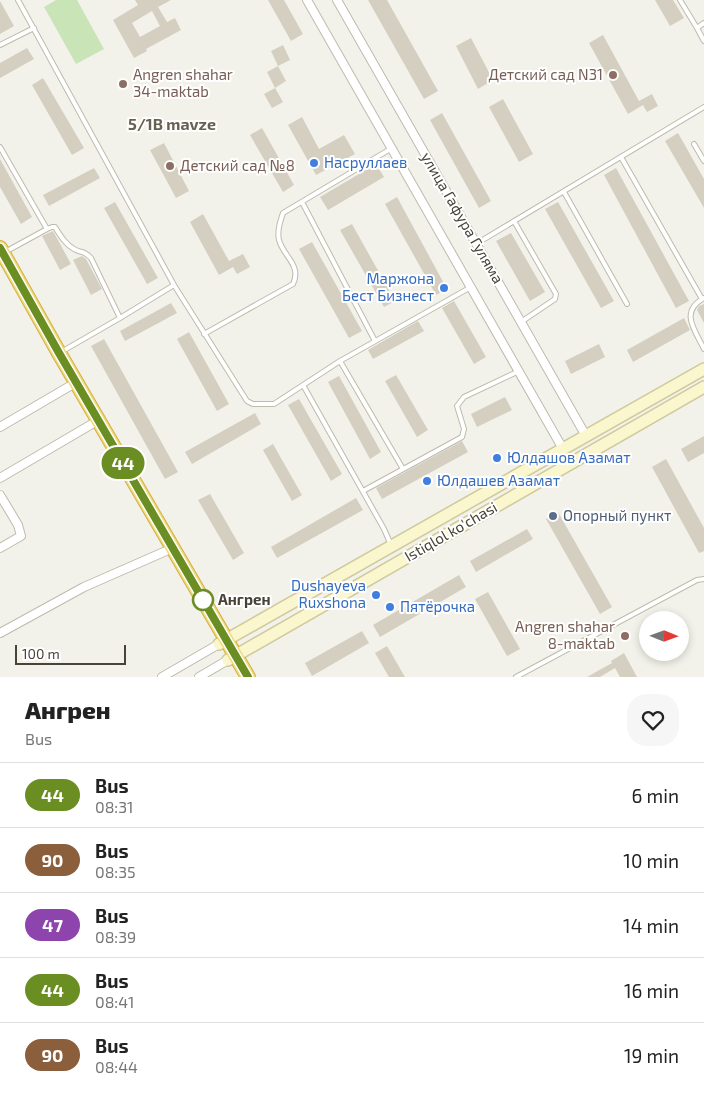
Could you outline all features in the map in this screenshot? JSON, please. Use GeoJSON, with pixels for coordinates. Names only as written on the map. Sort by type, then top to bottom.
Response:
{"type":"FeatureCollection","features":[{"type":"Feature","properties":{"kind":"highway"},"geometry":{"type":"LineString","coordinates":[[1,255],[222,642]]}},
{"type":"Feature","properties":{"kind":"highway"},"geometry":{"type":"LineString","coordinates":[[56,354],[70,386],[166,551],[232,658],[248,677]]}},
{"type":"Feature","properties":{"kind":"highway"},"geometry":{"type":"LineString","coordinates":[[232,658],[238,677]]}},
{"type":"Feature","properties":{"kind":"main road","name":"Istiqlol ko'chasi"},"geometry":{"type":"LineString","coordinates":[[222,642],[704,369]]}},
{"type":"Feature","properties":{"kind":"main road","name":"Istiqlol ko'chasi"},"geometry":{"type":"LineString","coordinates":[[232,658],[704,387]]}},
{"type":"Feature","properties":{"kind":"main road"},"geometry":{"type":"LineString","coordinates":[[524,472],[531,486]]}},
{"type":"Feature","properties":{"kind":"street"},"geometry":{"type":"LineString","coordinates":[[307,0],[564,449]]}},
{"type":"Feature","properties":{"kind":"street","name":"улица Гафура Гуляма"},"geometry":{"type":"LineString","coordinates":[[337,0],[586,436]]}},
{"type":"Feature","properties":{"kind":"street"},"geometry":{"type":"LineString","coordinates":[[0,427],[70,386]]}},
{"type":"Feature","properties":{"kind":"street"},"geometry":{"type":"LineString","coordinates":[[0,478],[92,424]]}},
{"type":"Feature","properties":{"kind":"street"},"geometry":{"type":"LineString","coordinates":[[0,495],[18,525],[21,536],[0,548]]}},
{"type":"Feature","properties":{"kind":"street"},"geometry":{"type":"LineString","coordinates":[[0,633],[84,587],[166,551]]}},
{"type":"Feature","properties":{"kind":"street","name":"Istiqlol ko'chasi"},"geometry":{"type":"LineString","coordinates":[[162,677],[222,642]]}},
{"type":"Feature","properties":{"kind":"street","name":"Istiqlol ko'chasi"},"geometry":{"type":"LineString","coordinates":[[198,677],[232,658]]}},
{"type":"Feature","properties":{"kind":"lane"},"geometry":{"type":"LineString","coordinates":[[18,0],[174,285],[247,401],[253,404],[274,404],[340,361],[471,287]]}},
{"type":"Feature","properties":{"kind":"lane"},"geometry":{"type":"LineString","coordinates":[[680,0],[704,42]]}},
{"type":"Feature","properties":{"kind":"lane"},"geometry":{"type":"LineString","coordinates":[[696,28],[704,24]]}},
{"type":"Feature","properties":{"kind":"lane"},"geometry":{"type":"LineString","coordinates":[[0,45],[34,28]]}},
{"type":"Feature","properties":{"kind":"lane"},"geometry":{"type":"LineString","coordinates":[[476,244],[704,107]]}},
{"type":"Feature","properties":{"kind":"lane"},"geometry":{"type":"LineString","coordinates":[[694,144],[704,161]]}},
{"type":"Feature","properties":{"kind":"lane"},"geometry":{"type":"LineString","coordinates":[[0,147],[47,229]]}},
{"type":"Feature","properties":{"kind":"lane"},"geometry":{"type":"LineString","coordinates":[[204,334],[293,284],[296,278],[295,268],[279,242],[279,226],[283,213],[392,148]]}},
{"type":"Feature","properties":{"kind":"lane"},"geometry":{"type":"LineString","coordinates":[[621,157],[703,299],[697,302],[691,311],[690,318],[704,349]]}},
{"type":"Feature","properties":{"kind":"lane"},"geometry":{"type":"LineString","coordinates":[[564,192],[627,304]]}},
{"type":"Feature","properties":{"kind":"lane"},"geometry":{"type":"LineString","coordinates":[[302,202],[375,341]]}},
{"type":"Feature","properties":{"kind":"lane"},"geometry":{"type":"LineString","coordinates":[[514,221],[556,294],[555,299],[521,322]]}},
{"type":"Feature","properties":{"kind":"lane"},"geometry":{"type":"LineString","coordinates":[[1,255],[47,229],[55,227],[66,243],[74,250],[86,252],[91,258],[120,318]]}},
{"type":"Feature","properties":{"kind":"lane"},"geometry":{"type":"LineString","coordinates":[[56,354],[174,285]]}},
{"type":"Feature","properties":{"kind":"lane"},"geometry":{"type":"LineString","coordinates":[[340,361],[403,469]]}},
{"type":"Feature","properties":{"kind":"lane"},"geometry":{"type":"LineString","coordinates":[[363,491],[462,436],[464,429],[457,406],[464,397],[519,372]]}},
{"type":"Feature","properties":{"kind":"lane"},"geometry":{"type":"LineString","coordinates":[[303,385],[392,546]]}},
{"type":"Feature","properties":{"kind":"lane"},"geometry":{"type":"LineString","coordinates":[[516,677],[697,580],[704,579]]}},
{"type":"Feature","properties":{"kind":"green space"},"geometry":{"type":"Polygon","coordinates":[[[56,0],[77,0],[104,49],[76,64],[44,7],[56,0]]]}},
{"type":"Feature","properties":{"kind":"building"},"geometry":{"type":"Polygon","coordinates":[[[135,0],[171,0],[158,7],[167,22],[175,18],[181,30],[146,49],[147,51],[134,58],[113,20],[138,5],[135,0]],[[152,11],[132,23],[140,37],[160,26],[152,11]]]}},
{"type":"Feature","properties":{"kind":"building"},"geometry":{"type":"Polygon","coordinates":[[[268,0],[284,0],[303,34],[291,41],[268,0]]]}},
{"type":"Feature","properties":{"kind":"building"},"geometry":{"type":"Polygon","coordinates":[[[368,0],[387,0],[438,91],[424,99],[368,0]]]}},
{"type":"Feature","properties":{"kind":"building"},"geometry":{"type":"Polygon","coordinates":[[[655,0],[673,0],[684,18],[670,26],[655,0]]]}},
{"type":"Feature","properties":{"kind":"building"},"geometry":{"type":"Polygon","coordinates":[[[0,1],[14,26],[0,34],[0,1]]]}},
{"type":"Feature","properties":{"kind":"building"},"geometry":{"type":"Polygon","coordinates":[[[603,35],[639,101],[652,94],[658,106],[647,112],[643,105],[628,114],[589,43],[603,35]]]}},
{"type":"Feature","properties":{"kind":"building"},"geometry":{"type":"Polygon","coordinates":[[[471,38],[493,80],[478,89],[456,46],[471,38]]]}},
{"type":"Feature","properties":{"kind":"building"},"geometry":{"type":"Polygon","coordinates":[[[283,45],[290,60],[278,66],[271,51],[283,45]]]}},
{"type":"Feature","properties":{"kind":"building"},"geometry":{"type":"Polygon","coordinates":[[[27,48],[34,59],[0,78],[0,63],[27,48]]]}},
{"type":"Feature","properties":{"kind":"building"},"geometry":{"type":"Polygon","coordinates":[[[278,66],[286,81],[275,88],[267,72],[278,66]]]}},
{"type":"Feature","properties":{"kind":"building"},"geometry":{"type":"Polygon","coordinates":[[[43,78],[84,148],[72,155],[32,85],[43,78]]]}},
{"type":"Feature","properties":{"kind":"building"},"geometry":{"type":"Polygon","coordinates":[[[275,88],[283,102],[272,108],[264,94],[275,88]]]}},
{"type":"Feature","properties":{"kind":"building"},"geometry":{"type":"Polygon","coordinates":[[[503,99],[533,154],[519,162],[489,107],[503,99]]]}},
{"type":"Feature","properties":{"kind":"building"},"geometry":{"type":"Polygon","coordinates":[[[442,113],[491,201],[479,208],[430,120],[442,113]]]}},
{"type":"Feature","properties":{"kind":"building"},"geometry":{"type":"Polygon","coordinates":[[[302,117],[319,149],[344,135],[355,154],[316,175],[288,125],[302,117]]]}},
{"type":"Feature","properties":{"kind":"building"},"geometry":{"type":"Polygon","coordinates":[[[262,128],[294,185],[283,192],[250,135],[262,128]]]}},
{"type":"Feature","properties":{"kind":"building"},"geometry":{"type":"Polygon","coordinates":[[[678,133],[704,179],[704,208],[665,141],[678,133]]]}},
{"type":"Feature","properties":{"kind":"building"},"geometry":{"type":"Polygon","coordinates":[[[164,143],[189,191],[176,198],[150,150],[164,143]]]}},
{"type":"Feature","properties":{"kind":"building"},"geometry":{"type":"Polygon","coordinates":[[[0,159],[32,217],[21,224],[0,187],[0,159]]]}},
{"type":"Feature","properties":{"kind":"building"},"geometry":{"type":"Polygon","coordinates":[[[376,164],[384,177],[328,210],[320,197],[376,164]]]}},
{"type":"Feature","properties":{"kind":"building"},"geometry":{"type":"Polygon","coordinates":[[[94,168],[100,178],[49,206],[43,195],[94,168]]]}},
{"type":"Feature","properties":{"kind":"building"},"geometry":{"type":"Polygon","coordinates":[[[616,168],[689,301],[676,308],[604,175],[616,168]]]}},
{"type":"Feature","properties":{"kind":"building"},"geometry":{"type":"Polygon","coordinates":[[[397,197],[447,289],[436,295],[385,204],[397,197]]]}},
{"type":"Feature","properties":{"kind":"building"},"geometry":{"type":"Polygon","coordinates":[[[115,202],[158,278],[147,284],[104,208],[115,202]]]}},
{"type":"Feature","properties":{"kind":"building"},"geometry":{"type":"Polygon","coordinates":[[[558,202],[614,301],[601,308],[545,209],[558,202]]]}},
{"type":"Feature","properties":{"kind":"building"},"geometry":{"type":"Polygon","coordinates":[[[203,214],[229,261],[243,254],[250,267],[237,274],[233,267],[219,275],[190,222],[203,214]]]}},
{"type":"Feature","properties":{"kind":"building"},"geometry":{"type":"Polygon","coordinates":[[[352,224],[395,301],[384,307],[340,230],[352,224]]]}},
{"type":"Feature","properties":{"kind":"building"},"geometry":{"type":"Polygon","coordinates":[[[53,231],[71,264],[60,270],[42,236],[53,231]]]}},
{"type":"Feature","properties":{"kind":"building"},"geometry":{"type":"Polygon","coordinates":[[[511,233],[545,292],[530,301],[496,241],[511,233]]]}},
{"type":"Feature","properties":{"kind":"building"},"geometry":{"type":"Polygon","coordinates":[[[312,242],[362,331],[349,338],[299,249],[312,242]]]}},
{"type":"Feature","properties":{"kind":"building"},"geometry":{"type":"Polygon","coordinates":[[[82,256],[86,259],[102,289],[91,295],[73,260],[82,256]]]}},
{"type":"Feature","properties":{"kind":"building"},"geometry":{"type":"Polygon","coordinates":[[[454,301],[486,357],[474,364],[442,308],[454,301]]]}},
{"type":"Feature","properties":{"kind":"building"},"geometry":{"type":"Polygon","coordinates":[[[171,303],[177,313],[125,341],[120,331],[171,303]]]}},
{"type":"Feature","properties":{"kind":"building"},"geometry":{"type":"Polygon","coordinates":[[[704,304],[704,323],[697,310],[699,306],[704,304]]]}},
{"type":"Feature","properties":{"kind":"building"},"geometry":{"type":"Polygon","coordinates":[[[684,318],[690,330],[633,362],[627,350],[684,318]]]}},
{"type":"Feature","properties":{"kind":"building"},"geometry":{"type":"Polygon","coordinates":[[[418,321],[424,331],[373,359],[368,350],[418,321]]]}},
{"type":"Feature","properties":{"kind":"building"},"geometry":{"type":"Polygon","coordinates":[[[189,332],[229,404],[217,411],[177,339],[189,332]]]}},
{"type":"Feature","properties":{"kind":"building"},"geometry":{"type":"Polygon","coordinates":[[[104,339],[178,472],[165,479],[91,346],[104,339]]]}},
{"type":"Feature","properties":{"kind":"building"},"geometry":{"type":"Polygon","coordinates":[[[599,344],[605,357],[571,374],[565,361],[599,344]]]}},
{"type":"Feature","properties":{"kind":"building"},"geometry":{"type":"Polygon","coordinates":[[[396,375],[428,430],[417,437],[385,381],[396,375]]]}},
{"type":"Feature","properties":{"kind":"building"},"geometry":{"type":"Polygon","coordinates":[[[339,376],[381,452],[370,459],[328,382],[339,376]]]}},
{"type":"Feature","properties":{"kind":"building"},"geometry":{"type":"Polygon","coordinates":[[[505,397],[512,410],[477,427],[471,414],[505,397]]]}},
{"type":"Feature","properties":{"kind":"building"},"geometry":{"type":"Polygon","coordinates":[[[299,399],[342,474],[331,481],[288,405],[299,399]]]}},
{"type":"Feature","properties":{"kind":"building"},"geometry":{"type":"Polygon","coordinates":[[[255,413],[261,424],[192,464],[185,452],[255,413]]]}},
{"type":"Feature","properties":{"kind":"building"},"geometry":{"type":"Polygon","coordinates":[[[704,436],[704,453],[688,462],[681,449],[704,436]]]}},
{"type":"Feature","properties":{"kind":"building"},"geometry":{"type":"Polygon","coordinates":[[[462,441],[468,452],[382,499],[376,488],[462,441]]]}},
{"type":"Feature","properties":{"kind":"building"},"geometry":{"type":"Polygon","coordinates":[[[273,444],[302,495],[292,501],[263,450],[273,444]]]}},
{"type":"Feature","properties":{"kind":"building"},"geometry":{"type":"Polygon","coordinates":[[[666,459],[704,528],[704,551],[699,553],[652,467],[666,459]]]}},
{"type":"Feature","properties":{"kind":"building"},"geometry":{"type":"Polygon","coordinates":[[[210,494],[244,553],[233,560],[198,500],[210,494]]]}},
{"type":"Feature","properties":{"kind":"building"},"geometry":{"type":"Polygon","coordinates":[[[356,498],[363,510],[277,558],[271,547],[356,498]]]}},
{"type":"Feature","properties":{"kind":"building"},"geometry":{"type":"Polygon","coordinates":[[[558,512],[612,607],[600,614],[546,519],[558,512]]]}},
{"type":"Feature","properties":{"kind":"building"},"geometry":{"type":"Polygon","coordinates":[[[527,529],[533,539],[476,572],[470,561],[527,529]]]}},
{"type":"Feature","properties":{"kind":"building"},"geometry":{"type":"Polygon","coordinates":[[[459,575],[466,587],[380,637],[373,625],[459,575]]]}},
{"type":"Feature","properties":{"kind":"building"},"geometry":{"type":"Polygon","coordinates":[[[488,592],[520,649],[507,656],[475,599],[488,592]]]}},
{"type":"Feature","properties":{"kind":"building"},"geometry":{"type":"Polygon","coordinates":[[[362,631],[369,643],[312,676],[305,663],[362,631]]]}},
{"type":"Feature","properties":{"kind":"building"},"geometry":{"type":"Polygon","coordinates":[[[387,646],[405,677],[389,677],[375,653],[387,646]]]}},
{"type":"Feature","properties":{"kind":"building"},"geometry":{"type":"Polygon","coordinates":[[[624,653],[637,677],[620,677],[615,668],[600,677],[587,677],[612,663],[611,661],[624,653]]]}},
{"type":"Feature","properties":{"kind":"bus line","name":"44"},"geometry":{"type":"LineString","coordinates":[[0,248],[248,677]]}},
{"type":"Feature","properties":{"kind":"place","name":"Детский сад N31"},"geometry":{"type":"Point","coordinates":[613,75]}},
{"type":"Feature","properties":{"kind":"place","name":"Angren shahar 34-maktab"},"geometry":{"type":"Point","coordinates":[123,84]}},
{"type":"Feature","properties":{"kind":"place","name":"Насруллаев"},"geometry":{"type":"Point","coordinates":[314,163]}},
{"type":"Feature","properties":{"kind":"place","name":"Детский сад №8"},"geometry":{"type":"Point","coordinates":[170,166]}},
{"type":"Feature","properties":{"kind":"place","name":"Маржона Бест Бизнест"},"geometry":{"type":"Point","coordinates":[444,288]}},
{"type":"Feature","properties":{"kind":"place","name":"Юлдашов Азамат"},"geometry":{"type":"Point","coordinates":[497,458]}},
{"type":"Feature","properties":{"kind":"place","name":"Юлдашев Азамат"},"geometry":{"type":"Point","coordinates":[427,481]}},
{"type":"Feature","properties":{"kind":"place","name":"Опорный пункт"},"geometry":{"type":"Point","coordinates":[553,516]}},
{"type":"Feature","properties":{"kind":"place","name":"Dushayeva Ruxshona"},"geometry":{"type":"Point","coordinates":[376,595]}},
{"type":"Feature","properties":{"kind":"place","name":"Ангрен"},"geometry":{"type":"Point","coordinates":[203,600]}},
{"type":"Feature","properties":{"kind":"place","name":"Пятёрочка"},"geometry":{"type":"Point","coordinates":[390,607]}},
{"type":"Feature","properties":{"kind":"place","name":"Angren shahar 8-maktab"},"geometry":{"type":"Point","coordinates":[625,636]}},
{"type":"Feature","properties":{"kind":"district","name":"5/1B mavze"},"geometry":{"type":"Point","coordinates":[172,124]}}]}
